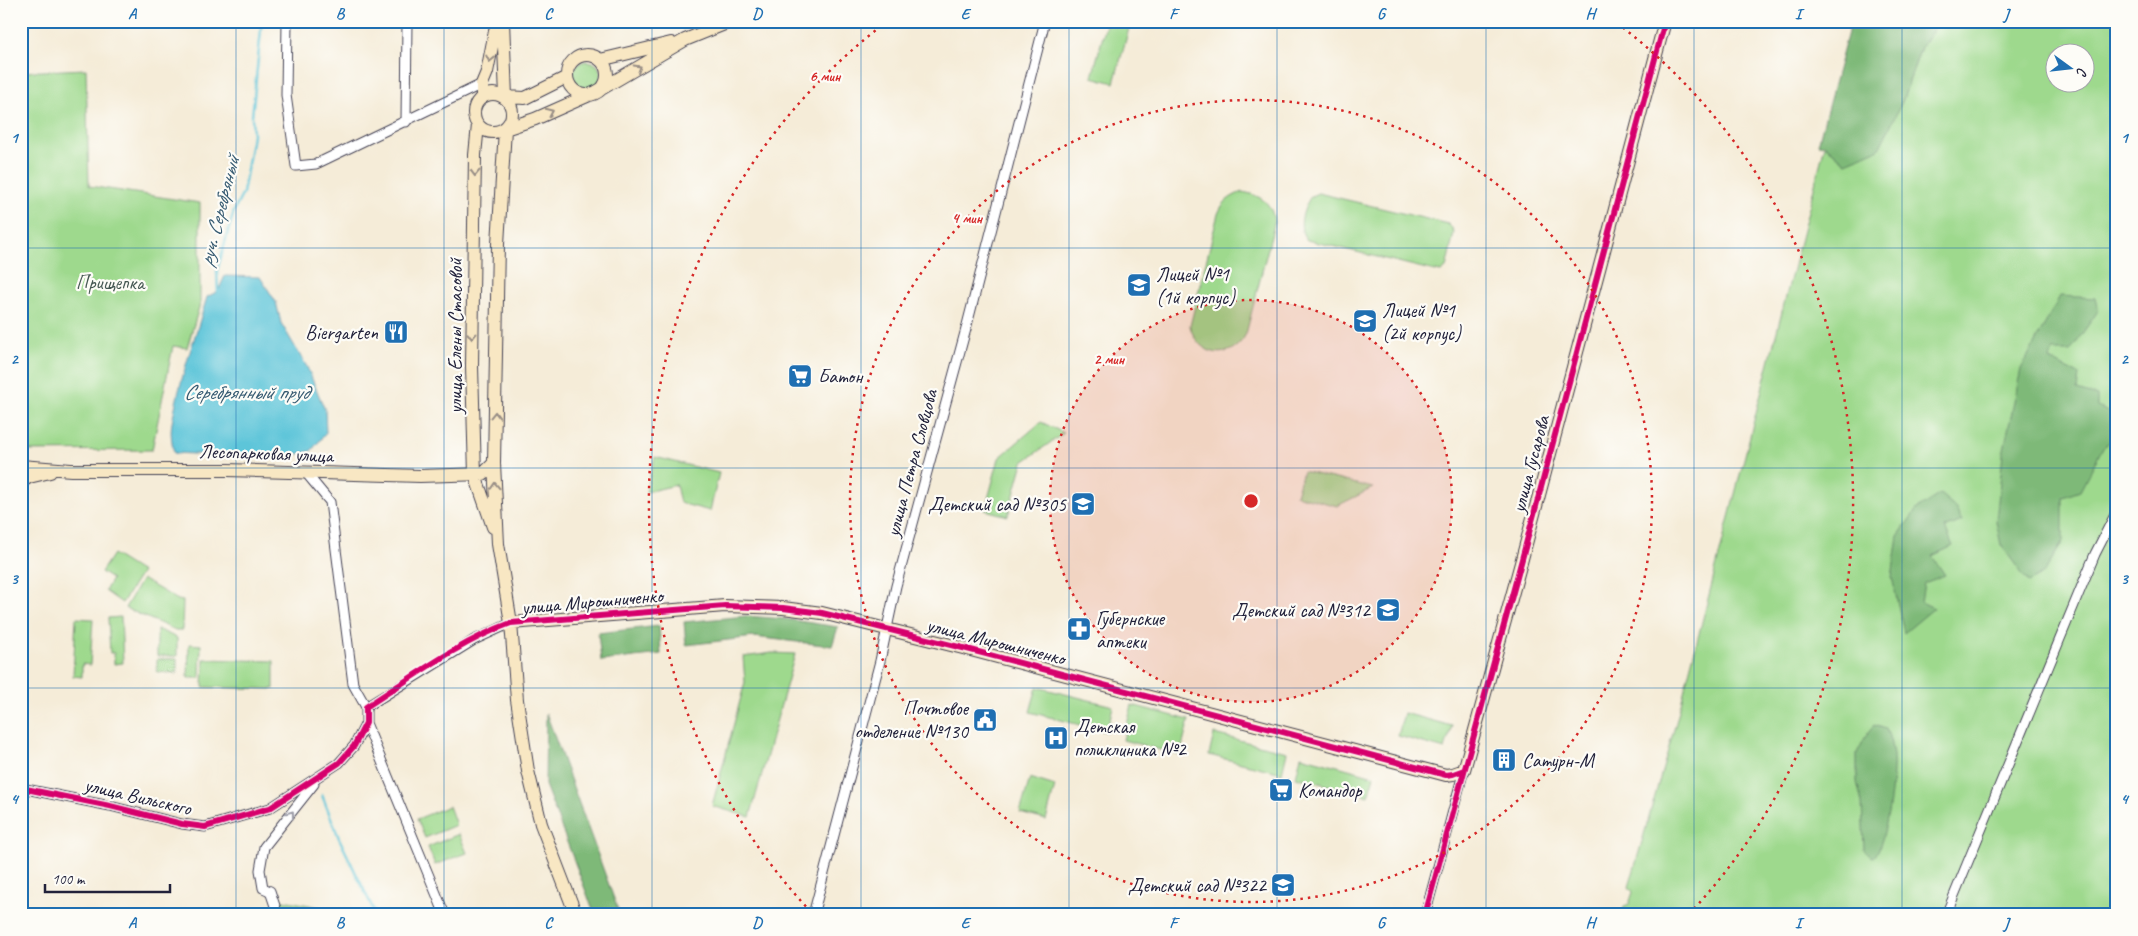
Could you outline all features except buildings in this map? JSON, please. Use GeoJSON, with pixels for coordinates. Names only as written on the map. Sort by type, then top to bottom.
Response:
{"type":"FeatureCollection","features":[{"type":"Feature","properties":{"kind":"street"},"geometry":{"type":"LineString","coordinates":[[287,21],[286,95],[296,166],[316,164],[406,122],[482,90],[506,97],[525,98],[567,77]]}},
{"type":"Feature","properties":{"kind":"street"},"geometry":{"type":"LineString","coordinates":[[406,122],[407,21]]}},
{"type":"Feature","properties":{"kind":"street"},"geometry":{"type":"LineString","coordinates":[[497,21],[487,72],[475,107],[475,119],[478,125],[482,129],[494,132],[534,119],[596,92],[686,40],[732,21]]}},
{"type":"Feature","properties":{"kind":"street"},"geometry":{"type":"LineString","coordinates":[[504,21],[506,97],[510,102],[513,113],[505,129]]}},
{"type":"Feature","properties":{"kind":"street","name":"улица Петра Словцова"},"geometry":{"type":"LineString","coordinates":[[813,915],[1045,21]]}},
{"type":"Feature","properties":{"kind":"street","name":"улица Гусарова"},"geometry":{"type":"LineString","coordinates":[[1425,915],[1522,560],[1664,21]]}},
{"type":"Feature","properties":{"kind":"street"},"geometry":{"type":"LineString","coordinates":[[600,60],[686,40]]}},
{"type":"Feature","properties":{"kind":"street"},"geometry":{"type":"LineString","coordinates":[[591,55],[600,60],[606,67],[606,83],[596,92],[578,94],[569,86],[567,77],[568,66],[578,57],[591,55]]}},
{"type":"Feature","properties":{"kind":"street","name":"улица Елены Стасовой"},"geometry":{"type":"LineString","coordinates":[[478,125],[475,155],[472,366],[475,475],[498,544]]}},
{"type":"Feature","properties":{"kind":"street","name":"улица Елены Стасовой"},"geometry":{"type":"LineString","coordinates":[[505,129],[498,244],[494,463],[498,544],[511,623],[517,700],[528,771],[541,824],[576,915]]}},
{"type":"Feature","properties":{"kind":"street"},"geometry":{"type":"LineString","coordinates":[[475,475],[483,474],[494,463]]}},
{"type":"Feature","properties":{"kind":"street"},"geometry":{"type":"LineString","coordinates":[[21,466],[57,470]]}},
{"type":"Feature","properties":{"kind":"street"},"geometry":{"type":"LineString","coordinates":[[21,482],[30,477],[57,470]]}},
{"type":"Feature","properties":{"kind":"street","name":"Лесопарковая улица"},"geometry":{"type":"LineString","coordinates":[[57,470],[214,470],[475,475]]}},
{"type":"Feature","properties":{"kind":"street"},"geometry":{"type":"LineString","coordinates":[[306,473],[330,502],[353,684],[366,707],[366,722],[445,915]]}},
{"type":"Feature","properties":{"kind":"street"},"geometry":{"type":"LineString","coordinates":[[1946,915],[2095,554],[2117,511]]}},
{"type":"Feature","properties":{"kind":"street","name":"улица Мирошниченко"},"geometry":{"type":"LineString","coordinates":[[511,623],[725,606],[783,608],[822,614],[1446,775],[1464,770]]}},
{"type":"Feature","properties":{"kind":"street"},"geometry":{"type":"LineString","coordinates":[[366,707],[474,640],[511,623]]}},
{"type":"Feature","properties":{"kind":"street"},"geometry":{"type":"LineString","coordinates":[[278,915],[270,891],[263,888],[260,870],[264,848],[317,779],[339,763],[354,746],[366,722]]}},
{"type":"Feature","properties":{"kind":"street","name":"улица Вильского"},"geometry":{"type":"LineString","coordinates":[[21,788],[110,806],[182,824],[205,827],[270,808],[317,779]]}},
{"type":"Feature","properties":{"kind":"green space"},"geometry":{"type":"Polygon","coordinates":[[[1107,21],[1131,21],[1114,83],[1092,77],[1107,21]]]}},
{"type":"Feature","properties":{"kind":"green space"},"geometry":{"type":"Polygon","coordinates":[[[1851,21],[1940,21],[1921,47],[1902,102],[1879,149],[1846,163],[1825,145],[1818,144],[1851,21]]]}},
{"type":"Feature","properties":{"kind":"green space"},"geometry":{"type":"Polygon","coordinates":[[[1940,21],[2117,21],[2117,915],[1622,915],[1624,906],[1629,904],[1633,892],[1629,887],[1677,719],[1825,145],[1846,163],[1902,102],[1921,47],[1940,21]]]}},
{"type":"Feature","properties":{"kind":"green space"},"geometry":{"type":"Polygon","coordinates":[[[587,61],[597,65],[601,75],[597,85],[587,89],[577,85],[573,75],[577,65],[587,61]]]}},
{"type":"Feature","properties":{"kind":"green space","name":"Прищепка"},"geometry":{"type":"Polygon","coordinates":[[[86,69],[89,186],[200,203],[200,304],[187,348],[173,346],[152,450],[21,451],[21,72],[86,69]]]}},
{"type":"Feature","properties":{"kind":"green space"},"geometry":{"type":"Polygon","coordinates":[[[1242,192],[1255,195],[1269,206],[1272,211],[1274,225],[1246,334],[1240,343],[1232,349],[1224,352],[1215,352],[1207,350],[1200,344],[1190,326],[1218,214],[1227,200],[1242,192]]]}},
{"type":"Feature","properties":{"kind":"green space"},"geometry":{"type":"Polygon","coordinates":[[[1318,193],[1448,224],[1454,233],[1446,268],[1441,272],[1435,271],[1307,240],[1302,230],[1302,218],[1311,196],[1318,193]]]}},
{"type":"Feature","properties":{"kind":"green space"},"geometry":{"type":"Polygon","coordinates":[[[2060,296],[2095,298],[2098,311],[2070,351],[2052,351],[2050,360],[2079,375],[2077,390],[2097,396],[2097,407],[2113,414],[2117,422],[2117,436],[2103,447],[2080,491],[2063,497],[2063,541],[2044,573],[2028,582],[2001,545],[1996,521],[2003,454],[2021,369],[2060,296]]]}},
{"type":"Feature","properties":{"kind":"green space"},"geometry":{"type":"Polygon","coordinates":[[[1041,422],[1064,433],[1023,462],[1008,516],[985,510],[999,458],[1041,422]]]}},
{"type":"Feature","properties":{"kind":"green space"},"geometry":{"type":"Polygon","coordinates":[[[655,457],[719,473],[710,511],[680,503],[676,485],[646,492],[655,457]]]}},
{"type":"Feature","properties":{"kind":"green space"},"geometry":{"type":"Polygon","coordinates":[[[1303,471],[1373,488],[1337,506],[1296,495],[1303,471]]]}},
{"type":"Feature","properties":{"kind":"green space"},"geometry":{"type":"Polygon","coordinates":[[[1940,494],[1954,506],[1962,521],[1945,528],[1953,546],[1932,556],[1945,575],[1924,583],[1921,602],[1934,608],[1904,633],[1892,577],[1898,536],[1917,509],[1940,494]]]}},
{"type":"Feature","properties":{"kind":"green space"},"geometry":{"type":"Polygon","coordinates":[[[113,554],[142,572],[122,603],[105,591],[112,579],[101,572],[113,554]]]}},
{"type":"Feature","properties":{"kind":"green space"},"geometry":{"type":"Polygon","coordinates":[[[142,579],[183,601],[182,630],[175,630],[125,608],[142,579]]]}},
{"type":"Feature","properties":{"kind":"green space"},"geometry":{"type":"Polygon","coordinates":[[[746,616],[785,619],[838,627],[832,646],[754,637],[686,645],[684,622],[746,616]]]}},
{"type":"Feature","properties":{"kind":"green space"},"geometry":{"type":"Polygon","coordinates":[[[121,617],[123,663],[114,664],[114,653],[110,653],[108,618],[121,617]]]}},
{"type":"Feature","properties":{"kind":"green space"},"geometry":{"type":"Polygon","coordinates":[[[76,618],[93,619],[90,665],[82,664],[82,677],[73,676],[76,618]]]}},
{"type":"Feature","properties":{"kind":"green space"},"geometry":{"type":"Polygon","coordinates":[[[659,626],[661,654],[601,661],[598,633],[659,626]]]}},
{"type":"Feature","properties":{"kind":"green space"},"geometry":{"type":"Polygon","coordinates":[[[157,629],[177,638],[177,656],[157,656],[157,629]]]}},
{"type":"Feature","properties":{"kind":"green space"},"geometry":{"type":"Polygon","coordinates":[[[189,644],[201,645],[200,678],[188,678],[189,644]]]}},
{"type":"Feature","properties":{"kind":"green space"},"geometry":{"type":"Polygon","coordinates":[[[772,653],[795,654],[750,817],[712,806],[745,682],[743,657],[772,653]]]}},
{"type":"Feature","properties":{"kind":"green space"},"geometry":{"type":"Polygon","coordinates":[[[157,659],[177,659],[177,673],[157,672],[157,659]]]}},
{"type":"Feature","properties":{"kind":"green space"},"geometry":{"type":"Polygon","coordinates":[[[204,659],[274,661],[274,689],[203,687],[204,659]]]}},
{"type":"Feature","properties":{"kind":"green space"},"geometry":{"type":"Polygon","coordinates":[[[1037,687],[1113,706],[1107,732],[1030,712],[1037,687]]]}},
{"type":"Feature","properties":{"kind":"green space"},"geometry":{"type":"Polygon","coordinates":[[[1132,705],[1189,720],[1180,755],[1123,740],[1132,705]]]}},
{"type":"Feature","properties":{"kind":"green space"},"geometry":{"type":"Polygon","coordinates":[[[546,713],[620,915],[595,915],[545,785],[546,713]]]}},
{"type":"Feature","properties":{"kind":"green space"},"geometry":{"type":"Polygon","coordinates":[[[1404,713],[1452,726],[1445,749],[1398,736],[1404,713]]]}},
{"type":"Feature","properties":{"kind":"green space"},"geometry":{"type":"Polygon","coordinates":[[[1874,725],[1886,729],[1889,735],[1893,765],[1886,824],[1874,857],[1864,850],[1862,803],[1857,782],[1857,753],[1874,725]]]}},
{"type":"Feature","properties":{"kind":"green space"},"geometry":{"type":"Polygon","coordinates":[[[1214,734],[1287,752],[1282,773],[1209,755],[1214,734]]]}},
{"type":"Feature","properties":{"kind":"green space"},"geometry":{"type":"Polygon","coordinates":[[[1301,756],[1374,776],[1368,796],[1296,777],[1301,756]]]}},
{"type":"Feature","properties":{"kind":"green space"},"geometry":{"type":"Polygon","coordinates":[[[1030,778],[1055,786],[1046,820],[1020,813],[1030,778]]]}},
{"type":"Feature","properties":{"kind":"green space"},"geometry":{"type":"Polygon","coordinates":[[[449,806],[456,825],[425,838],[417,819],[449,806]]]}},
{"type":"Feature","properties":{"kind":"green space"},"geometry":{"type":"Polygon","coordinates":[[[459,834],[467,853],[435,865],[428,847],[459,834]]]}},
{"type":"Feature","properties":{"kind":"green space"},"geometry":{"type":"Polygon","coordinates":[[[279,899],[329,909],[328,915],[286,915],[279,899]]]}},
{"type":"Feature","properties":{"kind":"water","name":"Серебрянный пруд"},"geometry":{"type":"Polygon","coordinates":[[[225,276],[260,277],[276,302],[281,323],[307,367],[325,410],[326,433],[311,451],[280,458],[174,453],[171,427],[183,375],[207,297],[218,291],[225,276]]]}},
{"type":"Feature","properties":{"kind":"waterway","name":"руч. Серебряный"},"geometry":{"type":"LineString","coordinates":[[218,294],[217,271],[234,211],[243,193],[253,135],[252,116],[262,21]]}},
{"type":"Feature","properties":{"kind":"waterway","name":"руч. Серебряный"},"geometry":{"type":"LineString","coordinates":[[322,795],[339,838],[376,915]]}},
{"type":"Feature","properties":{"kind":"cycle path"},"geometry":{"type":"LineString","coordinates":[[1425,915],[1665,21]]}},
{"type":"Feature","properties":{"kind":"cycle path"},"geometry":{"type":"LineString","coordinates":[[21,788],[110,806],[182,824],[205,827],[270,808],[339,763],[354,746],[366,723],[366,707],[455,650],[492,631],[511,623],[725,606],[783,608],[822,613],[967,649],[1446,775],[1464,770]]}},
{"type":"Feature","properties":{"kind":"place","name":"Лицей №1 (1й корпус)"},"geometry":{"type":"Point","coordinates":[1139,285]}},
{"type":"Feature","properties":{"kind":"place","name":"Лицей №1 (2й корпус)"},"geometry":{"type":"Point","coordinates":[1365,321]}},
{"type":"Feature","properties":{"kind":"place","name":"Biergarten"},"geometry":{"type":"Point","coordinates":[396,332]}},
{"type":"Feature","properties":{"kind":"place","name":"Батон"},"geometry":{"type":"Point","coordinates":[800,376]}},
{"type":"Feature","properties":{"kind":"place","name":"Детский сад №305"},"geometry":{"type":"Point","coordinates":[1083,504]}},
{"type":"Feature","properties":{"kind":"place","name":"Детский сад №312"},"geometry":{"type":"Point","coordinates":[1388,610]}},
{"type":"Feature","properties":{"kind":"place","name":"Губернские аптеки"},"geometry":{"type":"Point","coordinates":[1079,629]}},
{"type":"Feature","properties":{"kind":"place","name":"Почтовое отделение №130"},"geometry":{"type":"Point","coordinates":[985,720]}},
{"type":"Feature","properties":{"kind":"place","name":"Детская поликлиника №2"},"geometry":{"type":"Point","coordinates":[1056,738]}},
{"type":"Feature","properties":{"kind":"place","name":"Сатурн-М"},"geometry":{"type":"Point","coordinates":[1504,760]}},
{"type":"Feature","properties":{"kind":"place","name":"Командор"},"geometry":{"type":"Point","coordinates":[1281,790]}},
{"type":"Feature","properties":{"kind":"place","name":"Детский сад №322"},"geometry":{"type":"Point","coordinates":[1283,885]}}]}
